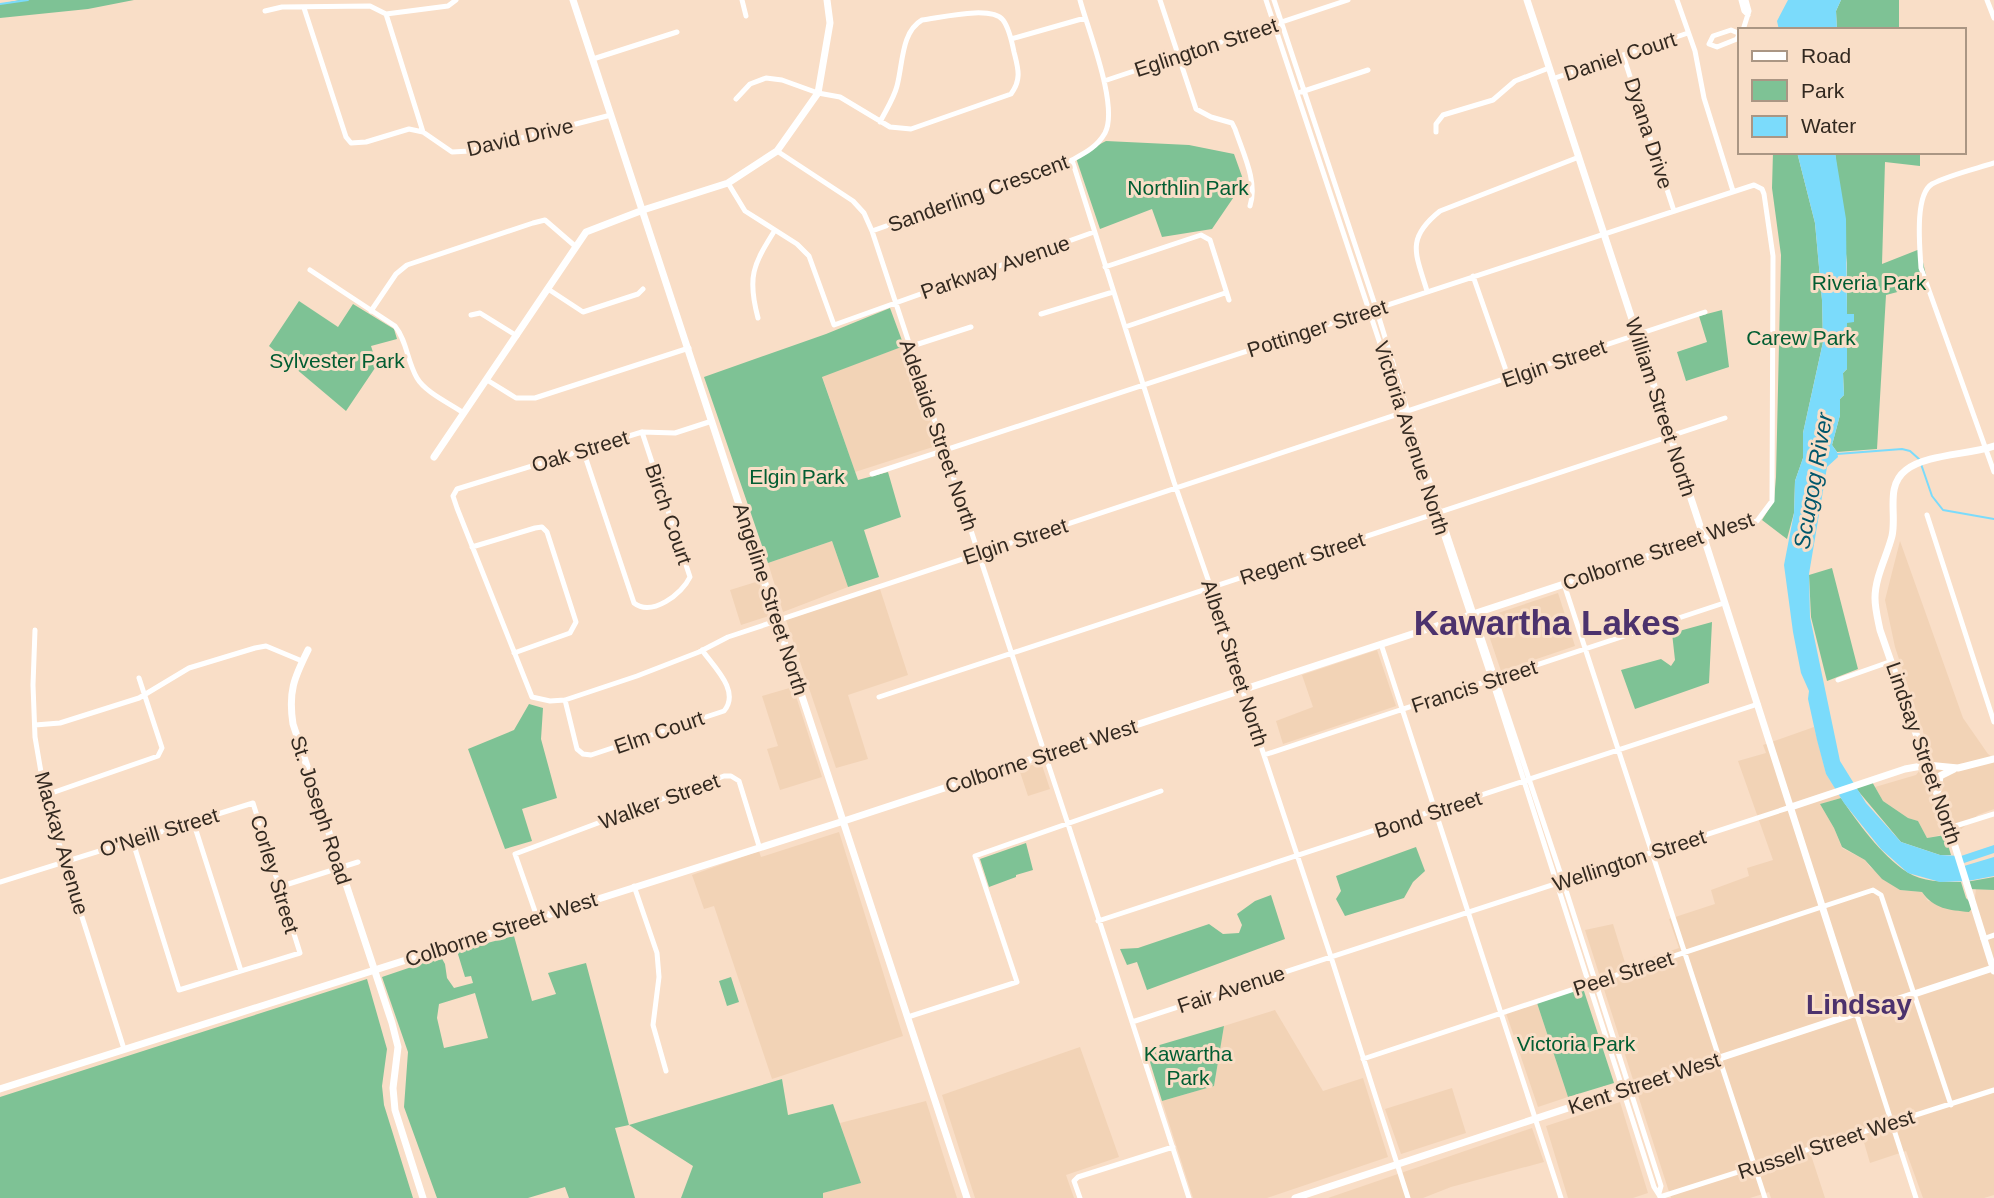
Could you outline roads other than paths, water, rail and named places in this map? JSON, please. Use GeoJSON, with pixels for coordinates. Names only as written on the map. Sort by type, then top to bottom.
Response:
{"type":"FeatureCollection","features":[{"type":"Feature","properties":{"kind":"main road","name":"Angeline Street North"},"geometry":{"type":"LineString","coordinates":[[573,0],[967,1198]]}},
{"type":"Feature","properties":{"kind":"main road"},"geometry":{"type":"LineString","coordinates":[[434,457],[586,233],[643,210],[728,183],[777,151],[818,93],[830,23],[827,0]]}},
{"type":"Feature","properties":{"kind":"main road","name":"William Street North"},"geometry":{"type":"LineString","coordinates":[[1527,0],[1857,1015]]}},
{"type":"Feature","properties":{"kind":"main road","name":"Lindsay Street North"},"geometry":{"type":"LineString","coordinates":[[1990,447],[1920,463],[1905,471],[1896,483],[1893,533],[1876,593],[1876,607],[1880,630],[1893,660],[1994,970]]}},
{"type":"Feature","properties":{"kind":"main road","name":"Colborne Street West"},"geometry":{"type":"LineString","coordinates":[[0,1089],[842,820],[1704,538]]}},
{"type":"Feature","properties":{"kind":"main road","name":"St. Joseph Road"},"geometry":{"type":"LineString","coordinates":[[308,650],[295,676],[290,694],[291,710],[398,1046],[393,1088],[395,1110],[424,1198]]}},
{"type":"Feature","properties":{"kind":"main road","name":"Wellington Street"},"geometry":{"type":"LineString","coordinates":[[1791,807],[1905,769],[1927,765],[1958,768],[1994,759]]}},
{"type":"Feature","properties":{"kind":"main road"},"geometry":{"type":"LineString","coordinates":[[1938,799],[1940,776],[1958,768]]}},
{"type":"Feature","properties":{"kind":"main road","name":"Kent Street West"},"geometry":{"type":"LineString","coordinates":[[1296,1198],[1994,970]]}},
{"type":"Feature","properties":{"kind":"street"},"geometry":{"type":"LineString","coordinates":[[265,11],[282,7],[370,6],[386,14],[448,6],[456,0]]}},
{"type":"Feature","properties":{"kind":"street"},"geometry":{"type":"LineString","coordinates":[[742,0],[746,16]]}},
{"type":"Feature","properties":{"kind":"street","name":"Sanderling Crescent"},"geometry":{"type":"LineString","coordinates":[[872,231],[1072,160],[1094,147],[1108,125],[1104,81],[1080,0]]}},
{"type":"Feature","properties":{"kind":"street"},"geometry":{"type":"LineString","coordinates":[[1160,0],[1196,109],[1211,117],[1233,123],[1252,181],[1250,206]]}},
{"type":"Feature","properties":{"kind":"street","name":"Victoria Avenue North"},"geometry":{"type":"LineString","coordinates":[[1266,0],[1278,22]]}},
{"type":"Feature","properties":{"kind":"street","name":"Victoria Avenue North"},"geometry":{"type":"LineString","coordinates":[[1273,0],[1300,92],[1561,882],[1654,1187],[1660,1196]]}},
{"type":"Feature","properties":{"kind":"street","name":"Eglington Street"},"geometry":{"type":"LineString","coordinates":[[1104,81],[1348,0]]}},
{"type":"Feature","properties":{"kind":"street"},"geometry":{"type":"LineString","coordinates":[[1677,0],[1695,51],[1704,97],[1733,191]]}},
{"type":"Feature","properties":{"kind":"street"},"geometry":{"type":"LineString","coordinates":[[1742,28],[1748,15],[1744,0]]}},
{"type":"Feature","properties":{"kind":"street"},"geometry":{"type":"LineString","coordinates":[[1987,0],[1994,18]]}},
{"type":"Feature","properties":{"kind":"street"},"geometry":{"type":"LineString","coordinates":[[304,8],[346,137],[351,143],[366,142],[409,129],[423,132],[386,14]]}},
{"type":"Feature","properties":{"kind":"street"},"geometry":{"type":"LineString","coordinates":[[736,99],[750,85],[766,78],[782,80],[818,93],[840,97],[880,122],[890,127],[911,129],[1011,93],[1018,85],[1020,73],[1011,39],[1002,19],[988,12],[922,20],[913,25],[908,35],[897,89],[880,122]]}},
{"type":"Feature","properties":{"kind":"street"},"geometry":{"type":"LineString","coordinates":[[1011,39],[1085,18]]}},
{"type":"Feature","properties":{"kind":"street"},"geometry":{"type":"LineString","coordinates":[[1695,51],[1709,44],[1713,36],[1731,30],[1738,32]]}},
{"type":"Feature","properties":{"kind":"street"},"geometry":{"type":"LineString","coordinates":[[593,60],[677,32]]}},
{"type":"Feature","properties":{"kind":"street","name":"Daniel Court"},"geometry":{"type":"LineString","coordinates":[[1552,79],[1688,33]]}},
{"type":"Feature","properties":{"kind":"street"},"geometry":{"type":"LineString","coordinates":[[1709,44],[1717,47],[1738,37]]}},
{"type":"Feature","properties":{"kind":"street","name":"Dyana Drive"},"geometry":{"type":"LineString","coordinates":[[1623,55],[1674,211]]}},
{"type":"Feature","properties":{"kind":"street"},"geometry":{"type":"LineString","coordinates":[[1436,132],[1436,124],[1443,115],[1493,100],[1515,80],[1549,68]]}},
{"type":"Feature","properties":{"kind":"street"},"geometry":{"type":"LineString","coordinates":[[1300,92],[1368,70]]}},
{"type":"Feature","properties":{"kind":"street","name":"David Drive"},"geometry":{"type":"LineString","coordinates":[[423,132],[452,152],[470,151],[611,115]]}},
{"type":"Feature","properties":{"kind":"street","name":"Adelaide Street North"},"geometry":{"type":"LineString","coordinates":[[777,151],[853,201],[864,213],[872,231],[1069,824],[1189,1198]]}},
{"type":"Feature","properties":{"kind":"street"},"geometry":{"type":"LineString","coordinates":[[1426,291],[1415,250],[1424,224],[1440,211],[1579,157]]}},
{"type":"Feature","properties":{"kind":"street","name":"Albert Street North"},"geometry":{"type":"LineString","coordinates":[[1072,160],[1408,1198]]}},
{"type":"Feature","properties":{"kind":"street"},"geometry":{"type":"LineString","coordinates":[[1994,163],[1930,185],[1921,198],[1920,249],[1922,268],[1990,447],[1994,472]]}},
{"type":"Feature","properties":{"kind":"street"},"geometry":{"type":"LineString","coordinates":[[728,183],[745,211],[775,230],[757,260],[752,277],[753,299],[758,318]]}},
{"type":"Feature","properties":{"kind":"street","name":"Pottinger Street"},"geometry":{"type":"LineString","coordinates":[[872,474],[1733,191],[1754,185],[1762,189]]}},
{"type":"Feature","properties":{"kind":"street","name":"Colborne Street West"},"geometry":{"type":"LineString","coordinates":[[1704,538],[1757,521],[1772,501],[1773,256],[1762,189]]}},
{"type":"Feature","properties":{"kind":"street"},"geometry":{"type":"LineString","coordinates":[[371,311],[396,274],[407,265],[533,223],[545,220],[575,246]]}},
{"type":"Feature","properties":{"kind":"street","name":"Parkway Avenue"},"geometry":{"type":"LineString","coordinates":[[775,230],[797,244],[808,256],[834,325],[1094,232]]}},
{"type":"Feature","properties":{"kind":"street"},"geometry":{"type":"LineString","coordinates":[[1105,267],[1200,235],[1210,240],[1229,300]]}},
{"type":"Feature","properties":{"kind":"street"},"geometry":{"type":"LineString","coordinates":[[310,270],[395,326],[402,335],[417,378],[462,412]]}},
{"type":"Feature","properties":{"kind":"street"},"geometry":{"type":"LineString","coordinates":[[1473,276],[1509,379]]}},
{"type":"Feature","properties":{"kind":"street"},"geometry":{"type":"LineString","coordinates":[[548,289],[583,312],[638,294],[643,289]]}},
{"type":"Feature","properties":{"kind":"street"},"geometry":{"type":"LineString","coordinates":[[1041,314],[1113,292]]}},
{"type":"Feature","properties":{"kind":"street"},"geometry":{"type":"LineString","coordinates":[[1125,327],[1225,293]]}},
{"type":"Feature","properties":{"kind":"street","name":"Elgin Street"},"geometry":{"type":"LineString","coordinates":[[453,496],[532,697],[550,701],[565,700],[637,676],[702,650],[719,640],[777,620],[1705,312]]}},
{"type":"Feature","properties":{"kind":"street"},"geometry":{"type":"LineString","coordinates":[[471,315],[480,313],[517,336]]}},
{"type":"Feature","properties":{"kind":"street"},"geometry":{"type":"LineString","coordinates":[[909,347],[971,327]]}},
{"type":"Feature","properties":{"kind":"street"},"geometry":{"type":"LineString","coordinates":[[486,380],[516,398],[535,398],[689,348]]}},
{"type":"Feature","properties":{"kind":"street","name":"Regent Street"},"geometry":{"type":"LineString","coordinates":[[879,697],[1725,418]]}},
{"type":"Feature","properties":{"kind":"street","name":"Oak Street"},"geometry":{"type":"LineString","coordinates":[[453,496],[457,489],[642,432],[675,433],[712,421]]}},
{"type":"Feature","properties":{"kind":"street","name":"Birch Court"},"geometry":{"type":"LineString","coordinates":[[583,450],[635,603],[642,607],[654,607],[677,594],[690,577],[642,432]]}},
{"type":"Feature","properties":{"kind":"street"},"geometry":{"type":"LineString","coordinates":[[1927,515],[1994,722]]}},
{"type":"Feature","properties":{"kind":"street"},"geometry":{"type":"LineString","coordinates":[[472,548],[535,528],[541,527],[547,532],[576,622],[570,633],[514,653]]}},
{"type":"Feature","properties":{"kind":"street"},"geometry":{"type":"LineString","coordinates":[[1564,584],[1765,1198]]}},
{"type":"Feature","properties":{"kind":"street","name":"Francis Street"},"geometry":{"type":"LineString","coordinates":[[1264,755],[1724,603]]}},
{"type":"Feature","properties":{"kind":"street","name":"Mackay Avenue"},"geometry":{"type":"LineString","coordinates":[[35,631],[34,725],[46,795],[124,1049]]}},
{"type":"Feature","properties":{"kind":"street"},"geometry":{"type":"LineString","coordinates":[[1381,644],[1561,1198]]}},
{"type":"Feature","properties":{"kind":"street"},"geometry":{"type":"LineString","coordinates":[[34,725],[60,723],[145,696],[189,668],[255,648],[266,646],[302,661]]}},
{"type":"Feature","properties":{"kind":"street","name":"Elm Court"},"geometry":{"type":"LineString","coordinates":[[565,700],[577,749],[583,754],[591,755],[724,711],[728,706],[729,690],[702,650]]}},
{"type":"Feature","properties":{"kind":"street"},"geometry":{"type":"LineString","coordinates":[[1839,680],[1893,660]]}},
{"type":"Feature","properties":{"kind":"street"},"geometry":{"type":"LineString","coordinates":[[46,795],[158,757],[162,748],[139,678]]}},
{"type":"Feature","properties":{"kind":"street","name":"Bond Street"},"geometry":{"type":"LineString","coordinates":[[1098,921],[1758,705]]}},
{"type":"Feature","properties":{"kind":"street","name":"Walker Street"},"geometry":{"type":"LineString","coordinates":[[537,917],[514,854],[724,776],[732,776],[739,781],[760,846]]}},
{"type":"Feature","properties":{"kind":"street"},"geometry":{"type":"LineString","coordinates":[[908,1017],[1017,982],[975,856],[1161,791]]}},
{"type":"Feature","properties":{"kind":"street","name":"O'Neill Street"},"geometry":{"type":"LineString","coordinates":[[0,882],[253,803]]}},
{"type":"Feature","properties":{"kind":"street","name":"Corley Street"},"geometry":{"type":"LineString","coordinates":[[132,839],[179,990],[300,953],[253,803]]}},
{"type":"Feature","properties":{"kind":"street","name":"Wellington Street"},"geometry":{"type":"LineString","coordinates":[[1331,957],[1791,807]]}},
{"type":"Feature","properties":{"kind":"street"},"geometry":{"type":"LineString","coordinates":[[1949,828],[1994,814]]}},
{"type":"Feature","properties":{"kind":"street"},"geometry":{"type":"LineString","coordinates":[[193,821],[241,971]]}},
{"type":"Feature","properties":{"kind":"street"},"geometry":{"type":"LineString","coordinates":[[279,887],[358,862]]}},
{"type":"Feature","properties":{"kind":"street"},"geometry":{"type":"LineString","coordinates":[[634,886],[657,953],[659,977],[653,1025],[666,1071]]}},
{"type":"Feature","properties":{"kind":"street","name":"Peel Street"},"geometry":{"type":"LineString","coordinates":[[1363,1059],[1872,890],[1881,895],[1913,995]]}},
{"type":"Feature","properties":{"kind":"street"},"geometry":{"type":"LineString","coordinates":[[1983,939],[1994,935]]}},
{"type":"Feature","properties":{"kind":"street","name":"Fair Avenue"},"geometry":{"type":"LineString","coordinates":[[1132,1023],[1331,957]]}},
{"type":"Feature","properties":{"kind":"street"},"geometry":{"type":"LineString","coordinates":[[1913,995],[1951,1105]]}},
{"type":"Feature","properties":{"kind":"street"},"geometry":{"type":"LineString","coordinates":[[1857,1015],[1916,1198]]}},
{"type":"Feature","properties":{"kind":"street","name":"Russell Street West"},"geometry":{"type":"LineString","coordinates":[[1660,1196],[1994,1090]]}},
{"type":"Feature","properties":{"kind":"street"},"geometry":{"type":"LineString","coordinates":[[1080,1198],[1075,1179],[1173,1147]]}},
{"type":"Feature","properties":{"kind":"water"},"geometry":{"type":"Polygon","coordinates":[[[1788,0],[1841,0],[1836,11],[1837,28],[1779,28],[1777,21],[1788,0]]]}},
{"type":"Feature","properties":{"kind":"water","name":"Scugog River"},"geometry":{"type":"Polygon","coordinates":[[[1798,154],[1835,154],[1846,219],[1847,314],[1854,314],[1854,322],[1847,323],[1844,395],[1840,399],[1840,415],[1832,445],[1838,457],[1827,467],[1809,574],[1810,617],[1840,761],[1866,803],[1901,842],[1940,855],[1961,856],[1994,845],[1994,853],[1964,863],[1964,866],[1994,857],[1994,876],[1940,882],[1908,873],[1881,849],[1844,803],[1826,774],[1808,699],[1809,691],[1801,673],[1784,565],[1794,513],[1795,481],[1803,458],[1803,433],[1823,342],[1815,223],[1798,154]]]}},
{"type":"Feature","properties":{"kind":"waterway"},"geometry":{"type":"LineString","coordinates":[[0,4],[28,0]]}},
{"type":"Feature","properties":{"kind":"waterway"},"geometry":{"type":"LineString","coordinates":[[1837,454],[1902,449],[1910,451],[1919,459]]}},
{"type":"Feature","properties":{"kind":"waterway"},"geometry":{"type":"LineString","coordinates":[[1921,464],[1932,496],[1943,510],[1994,519]]}},
{"type":"Feature","properties":{"kind":"district","name":"Kawartha Lakes"},"geometry":{"type":"Point","coordinates":[1547,622]}},
{"type":"Feature","properties":{"kind":"district","name":"Lindsay"},"geometry":{"type":"Point","coordinates":[1859,1004]}},
{"type":"Feature","properties":{"kind":"park label","name":"Northlin Park"},"geometry":{"type":"Point","coordinates":[1188,187]}},
{"type":"Feature","properties":{"kind":"park label","name":"Riveria Park"},"geometry":{"type":"Point","coordinates":[1869,282]}},
{"type":"Feature","properties":{"kind":"park label","name":"Carew Park"},"geometry":{"type":"Point","coordinates":[1801,337]}},
{"type":"Feature","properties":{"kind":"park label","name":"Sylvester Park"},"geometry":{"type":"Point","coordinates":[337,360]}},
{"type":"Feature","properties":{"kind":"park label","name":"Elgin Park"},"geometry":{"type":"Point","coordinates":[797,476]}},
{"type":"Feature","properties":{"kind":"park label","name":"Victoria Park"},"geometry":{"type":"Point","coordinates":[1576,1043]}},
{"type":"Feature","properties":{"kind":"park label","name":"Kawartha Park"},"geometry":{"type":"Point","coordinates":[1188,1065]}}]}
